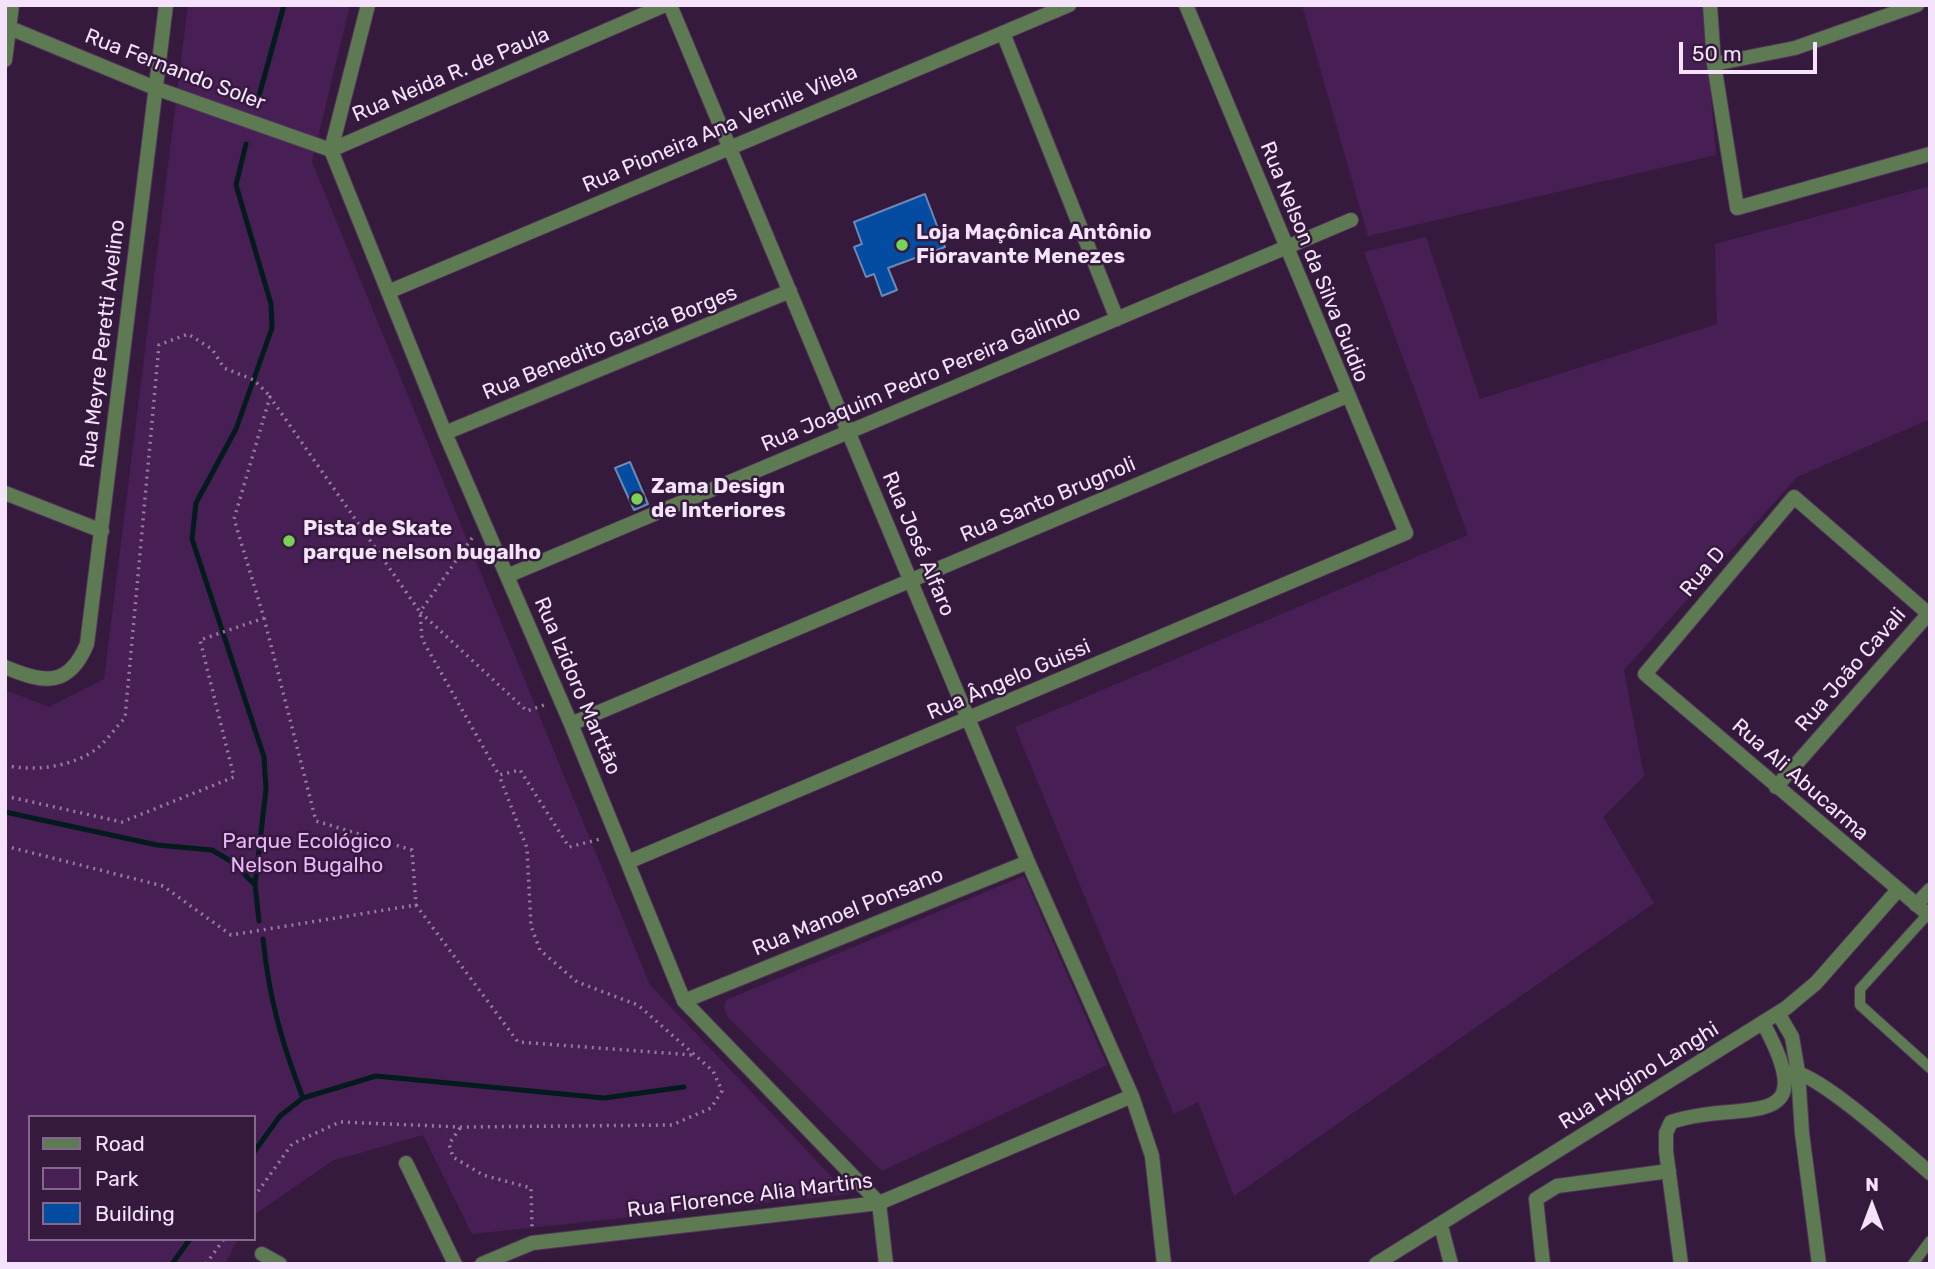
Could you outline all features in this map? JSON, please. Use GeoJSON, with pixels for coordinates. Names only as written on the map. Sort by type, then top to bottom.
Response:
{"type":"FeatureCollection","features":[{"type":"Feature","properties":{"kind":"street"},"geometry":{"type":"LineString","coordinates":[[5,60],[7,27],[12,5]]}},
{"type":"Feature","properties":{"kind":"street","name":"Rua Meyre Peretti Avelino"},"geometry":{"type":"LineString","coordinates":[[5,667],[23,675],[61,677],[78,666],[87,644],[166,5]]}},
{"type":"Feature","properties":{"kind":"street"},"geometry":{"type":"LineString","coordinates":[[331,150],[368,5]]}},
{"type":"Feature","properties":{"kind":"street","name":"Rua Neida R. de Paula"},"geometry":{"type":"LineString","coordinates":[[331,150],[668,5]]}},
{"type":"Feature","properties":{"kind":"street","name":"Rua José Alfaro"},"geometry":{"type":"LineString","coordinates":[[668,5],[1028,862],[1132,1096],[1153,1156],[1164,1264]]}},
{"type":"Feature","properties":{"kind":"street","name":"Rua Pioneira Ana Vernile Vilela"},"geometry":{"type":"LineString","coordinates":[[388,292],[1069,5]]}},
{"type":"Feature","properties":{"kind":"street","name":"Rua Nelson da Silva Guidio"},"geometry":{"type":"LineString","coordinates":[[1186,5],[1406,533]]}},
{"type":"Feature","properties":{"kind":"street"},"geometry":{"type":"LineString","coordinates":[[1710,5],[1714,64],[1737,208],[1930,154]]}},
{"type":"Feature","properties":{"kind":"street"},"geometry":{"type":"LineString","coordinates":[[1714,64],[1795,48],[1917,5]]}},
{"type":"Feature","properties":{"kind":"street","name":"Rua Fernando Soler"},"geometry":{"type":"LineString","coordinates":[[7,27],[155,88],[331,150]]}},
{"type":"Feature","properties":{"kind":"street"},"geometry":{"type":"LineString","coordinates":[[1003,33],[1117,319]]}},
{"type":"Feature","properties":{"kind":"street","name":"Rua Izidoro Marttão"},"geometry":{"type":"LineString","coordinates":[[331,150],[446,433],[561,699],[684,1001],[879,1203]]}},
{"type":"Feature","properties":{"kind":"street","name":"Rua Joaquim Pedro Pereira Galindo"},"geometry":{"type":"LineString","coordinates":[[508,576],[1351,220]]}},
{"type":"Feature","properties":{"kind":"street","name":"Rua Benedito Garcia Borges"},"geometry":{"type":"LineString","coordinates":[[446,433],[790,291]]}},
{"type":"Feature","properties":{"kind":"street","name":"Rua Santo Brugnoli"},"geometry":{"type":"LineString","coordinates":[[571,724],[1347,396]]}},
{"type":"Feature","properties":{"kind":"street"},"geometry":{"type":"LineString","coordinates":[[5,493],[102,531]]}},
{"type":"Feature","properties":{"kind":"street","name":"Rua D"},"geometry":{"type":"LineString","coordinates":[[1645,674],[1794,497],[1929,614]]}},
{"type":"Feature","properties":{"kind":"street","name":"Rua Ângelo Guissi"},"geometry":{"type":"LineString","coordinates":[[628,862],[1406,533]]}},
{"type":"Feature","properties":{"kind":"street","name":"Rua João Cavali"},"geometry":{"type":"LineString","coordinates":[[1776,787],[1929,614]]}},
{"type":"Feature","properties":{"kind":"street","name":"Rua Ali Abucarma"},"geometry":{"type":"LineString","coordinates":[[1645,674],[1897,891],[1925,912]]}},
{"type":"Feature","properties":{"kind":"street","name":"Rua Manoel Ponsano"},"geometry":{"type":"LineString","coordinates":[[684,1001],[1028,862]]}},
{"type":"Feature","properties":{"kind":"street"},"geometry":{"type":"LineString","coordinates":[[1925,912],[1930,890]]}},
{"type":"Feature","properties":{"kind":"street","name":"Rua Hygino Langhi"},"geometry":{"type":"LineString","coordinates":[[1376,1264],[1441,1226],[1777,1013],[1816,983],[1897,891]]}},
{"type":"Feature","properties":{"kind":"street"},"geometry":{"type":"LineString","coordinates":[[1777,1013],[1791,1037],[1792,1072],[1819,1264]]}},
{"type":"Feature","properties":{"kind":"street"},"geometry":{"type":"LineString","coordinates":[[1763,1023],[1792,1072],[1827,1089],[1930,1173]]}},
{"type":"Feature","properties":{"kind":"street"},"geometry":{"type":"LineString","coordinates":[[1681,1264],[1669,1171],[1667,1133],[1671,1122],[1772,1105],[1786,1088],[1792,1072]]}},
{"type":"Feature","properties":{"kind":"street","name":"Rua Florence Alia Martins"},"geometry":{"type":"LineString","coordinates":[[482,1264],[532,1243],[879,1203],[1132,1096]]}},
{"type":"Feature","properties":{"kind":"street"},"geometry":{"type":"LineString","coordinates":[[406,1163],[455,1264]]}},
{"type":"Feature","properties":{"kind":"street"},"geometry":{"type":"LineString","coordinates":[[1543,1264],[1536,1199],[1545,1191],[1557,1185],[1669,1171]]}},
{"type":"Feature","properties":{"kind":"street"},"geometry":{"type":"LineString","coordinates":[[879,1203],[886,1264]]}},
{"type":"Feature","properties":{"kind":"street"},"geometry":{"type":"LineString","coordinates":[[1441,1226],[1451,1264]]}},
{"type":"Feature","properties":{"kind":"street"},"geometry":{"type":"LineString","coordinates":[[262,1254],[280,1264]]}},
{"type":"Feature","properties":{"kind":"lane"},"geometry":{"type":"LineString","coordinates":[[1925,912],[1860,989],[1858,996],[1860,1005],[1930,1068]]}},
{"type":"Feature","properties":{"kind":"lane"},"geometry":{"type":"LineString","coordinates":[[1913,1264],[1930,1241]]}},
{"type":"Feature","properties":{"kind":"path"},"geometry":{"type":"LineString","coordinates":[[5,765],[17,768],[67,764],[95,750],[125,718],[159,345],[188,334],[212,349],[224,368],[254,380],[270,397],[420,612],[527,711],[561,699]]}},
{"type":"Feature","properties":{"kind":"path"},"geometry":{"type":"LineString","coordinates":[[270,397],[234,519],[264,618],[316,821],[411,850],[416,905],[518,1042],[695,1055]]}},
{"type":"Feature","properties":{"kind":"path"},"geometry":{"type":"LineString","coordinates":[[256,1194],[292,1144],[340,1122],[461,1127],[673,1125],[711,1108],[722,1091],[713,1071],[638,1005],[577,982],[540,950],[531,926],[527,848],[499,775],[422,639],[420,612],[484,522]]}},
{"type":"Feature","properties":{"kind":"path"},"geometry":{"type":"LineString","coordinates":[[5,796],[122,821],[234,777],[201,640],[264,618]]}},
{"type":"Feature","properties":{"kind":"path"},"geometry":{"type":"LineString","coordinates":[[499,775],[520,770],[569,847],[617,835]]}},
{"type":"Feature","properties":{"kind":"path"},"geometry":{"type":"LineString","coordinates":[[5,846],[163,886],[231,935],[416,905]]}},
{"type":"Feature","properties":{"kind":"path"},"geometry":{"type":"LineString","coordinates":[[461,1127],[449,1144],[453,1157],[483,1175],[531,1188],[532,1243]]}},
{"type":"Feature","properties":{"kind":"path"},"geometry":{"type":"LineString","coordinates":[[206,1264],[223,1241]]}},
{"type":"Feature","properties":{"kind":"green space","name":"Parque Ecológico Nelson Bugalho"},"geometry":{"type":"Polygon","coordinates":[[[188,5],[350,5],[312,162],[650,985],[848,1194],[472,1234],[423,1135],[332,1161],[256,1214],[256,1115],[28,1115],[28,1241],[237,1241],[225,1264],[5,1264],[5,690],[49,707],[104,679],[188,5]]]}},
{"type":"Feature","properties":{"kind":"green space"},"geometry":{"type":"Polygon","coordinates":[[[1302,5],[1703,5],[1716,155],[1368,236],[1302,5]]]}},
{"type":"Feature","properties":{"kind":"green space"},"geometry":{"type":"Polygon","coordinates":[[[1930,186],[1930,419],[1797,477],[1624,670],[1644,776],[1603,817],[1654,903],[1234,1196],[1198,1102],[1174,1114],[1015,727],[1468,535],[1364,252],[1426,237],[1480,399],[1717,324],[1715,244],[1930,186]]]}},
{"type":"Feature","properties":{"kind":"green space"},"geometry":{"type":"Polygon","coordinates":[[[1024,876],[1107,1065],[882,1171],[727,1016],[724,1008],[726,1000],[1024,876]]]}},
{"type":"Feature","properties":{"kind":"building","name":"Loja Maçônica Antônio Fioravante Menezes"},"geometry":{"type":"Polygon","coordinates":[[[925,194],[945,247],[888,268],[897,290],[882,296],[874,274],[866,277],[854,247],[862,244],[854,222],[925,194]]]}},
{"type":"Feature","properties":{"kind":"building"},"geometry":{"type":"Polygon","coordinates":[[[630,462],[648,504],[634,510],[615,468],[630,462]]]}},
{"type":"Feature","properties":{"kind":"waterway"},"geometry":{"type":"LineString","coordinates":[[259,96],[284,5]]}},
{"type":"Feature","properties":{"kind":"waterway"},"geometry":{"type":"LineString","coordinates":[[246,144],[236,185],[271,304],[272,328],[236,429],[196,503],[192,539],[264,757],[266,789],[255,885],[259,921]]}},
{"type":"Feature","properties":{"kind":"waterway"},"geometry":{"type":"LineString","coordinates":[[5,812],[157,845],[212,850],[234,863],[255,885]]}},
{"type":"Feature","properties":{"kind":"waterway"},"geometry":{"type":"LineString","coordinates":[[263,939],[277,1020],[303,1098]]}},
{"type":"Feature","properties":{"kind":"waterway"},"geometry":{"type":"LineString","coordinates":[[256,1149],[280,1116],[303,1098],[376,1076],[604,1098],[684,1087]]}},
{"type":"Feature","properties":{"kind":"waterway"},"geometry":{"type":"LineString","coordinates":[[172,1264],[189,1241]]}},
{"type":"Feature","properties":{"kind":"place","name":"Loja Maçônica Antônio Fioravante Menezes"},"geometry":{"type":"Point","coordinates":[902,245]}},
{"type":"Feature","properties":{"kind":"place","name":"Zama Design de Interiores"},"geometry":{"type":"Point","coordinates":[637,499]}},
{"type":"Feature","properties":{"kind":"place","name":"Pista de Skate parque nelson bugalho"},"geometry":{"type":"Point","coordinates":[289,541]}}]}
